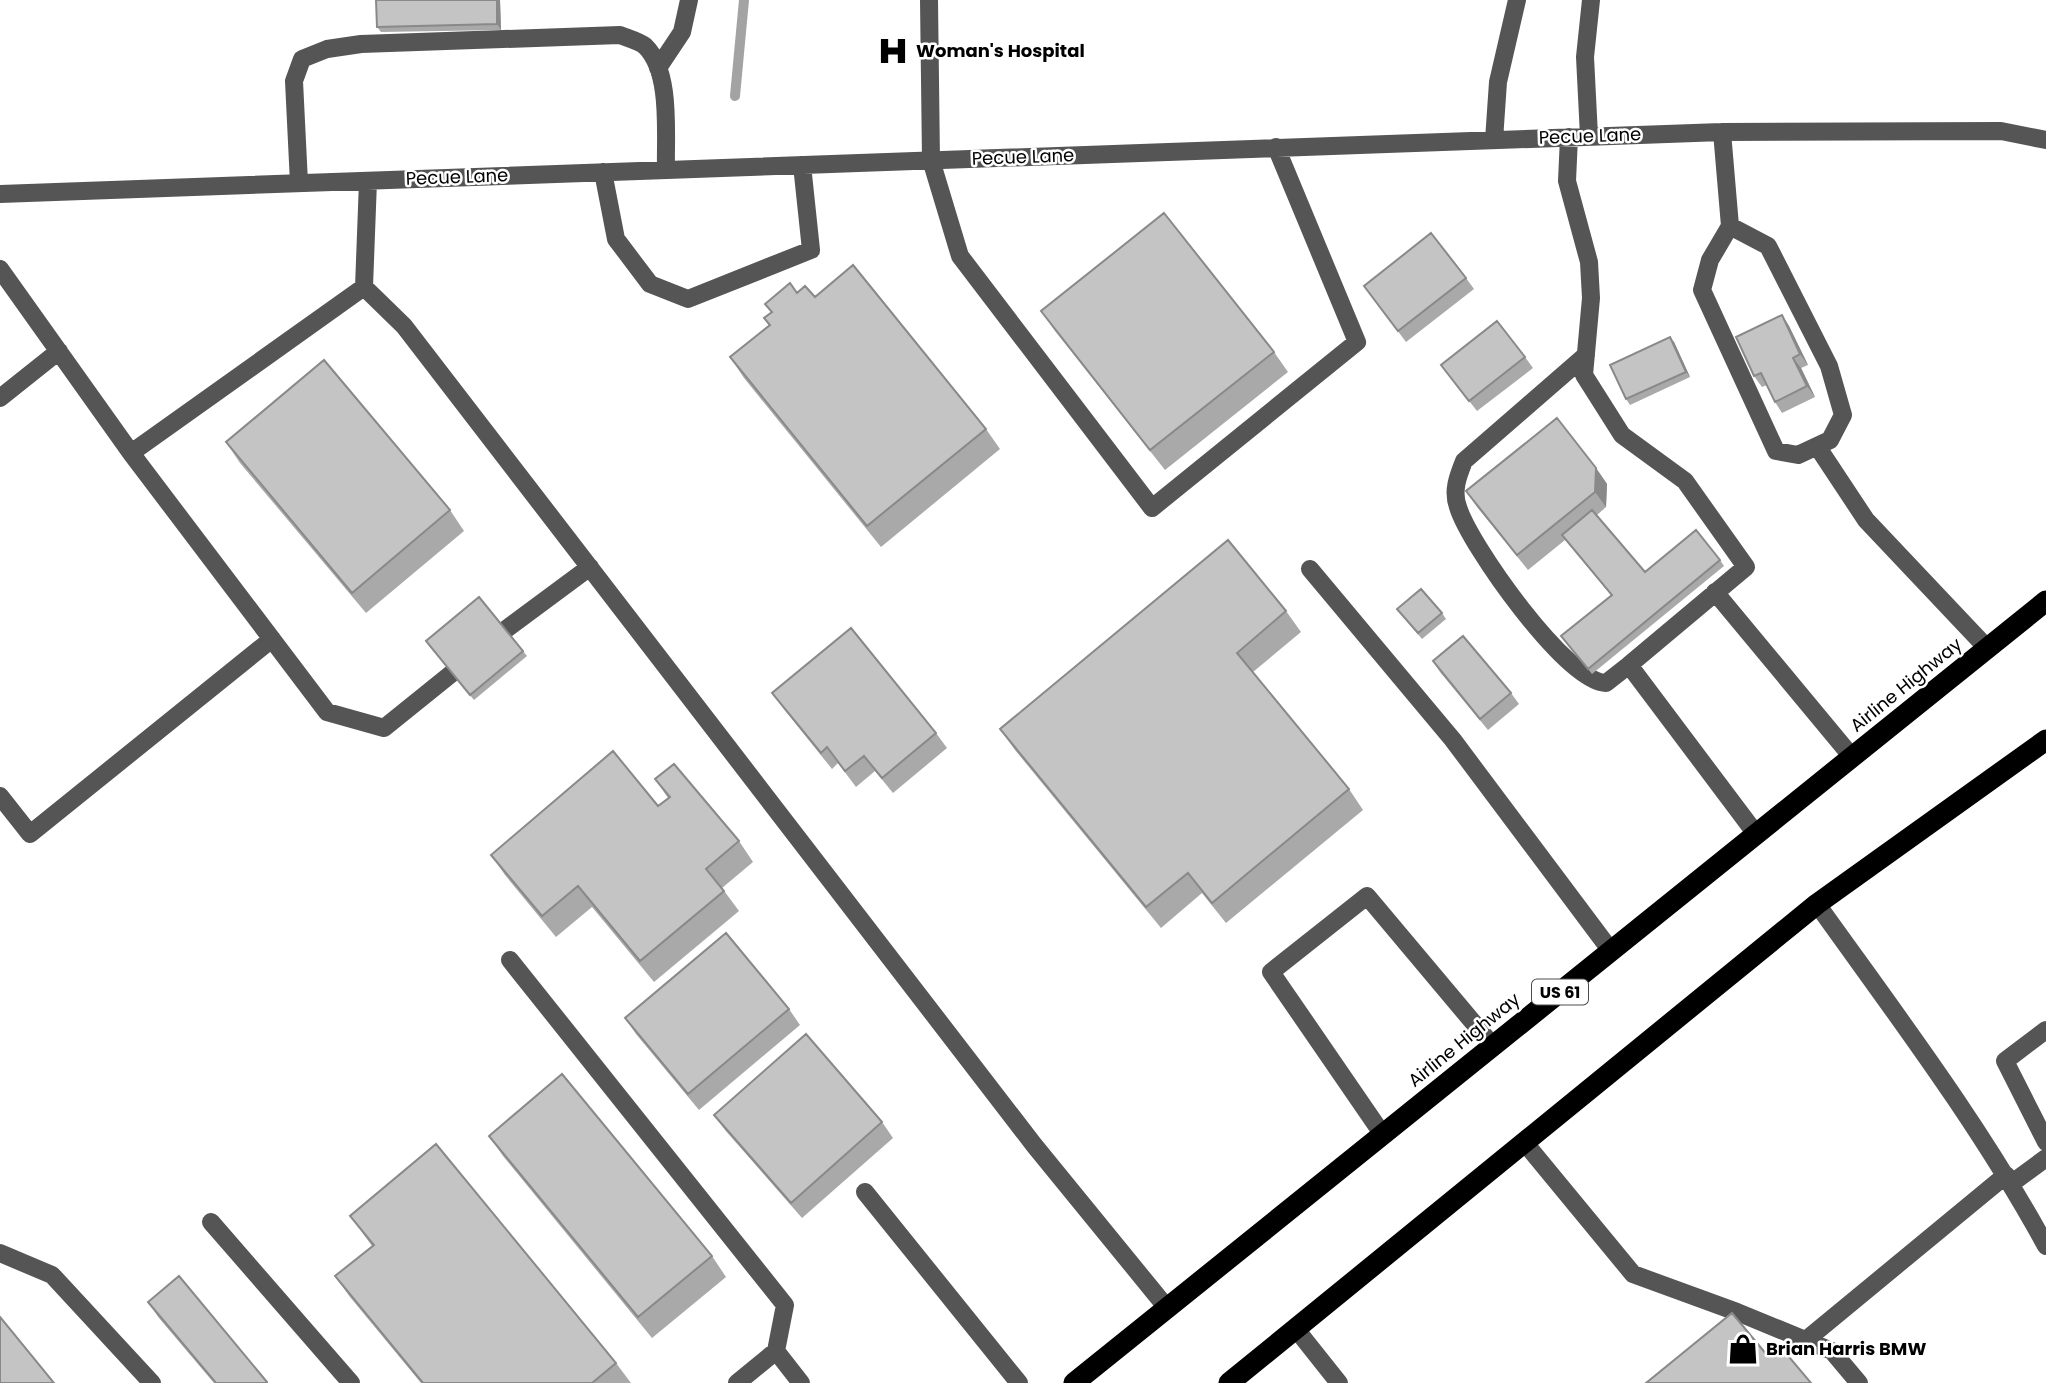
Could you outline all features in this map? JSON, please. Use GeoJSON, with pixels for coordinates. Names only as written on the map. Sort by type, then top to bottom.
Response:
{"type":"FeatureCollection","features":[{"type":"Feature","properties":{"kind":"highway","name":"Airline Highway"},"geometry":{"type":"LineString","coordinates":[[1074,1383],[2046,601]]}},
{"type":"Feature","properties":{"kind":"highway"},"geometry":{"type":"LineString","coordinates":[[1229,1383],[1816,904],[2046,740]]}},
{"type":"Feature","properties":{"kind":"street"},"geometry":{"type":"LineString","coordinates":[[658,68],[682,32],[689,0]]}},
{"type":"Feature","properties":{"kind":"street"},"geometry":{"type":"LineString","coordinates":[[929,0],[931,160],[960,256],[1152,508],[1357,341],[1276,148]]}},
{"type":"Feature","properties":{"kind":"street"},"geometry":{"type":"LineString","coordinates":[[1494,140],[1498,82],[1517,0]]}},
{"type":"Feature","properties":{"kind":"street"},"geometry":{"type":"LineString","coordinates":[[1588,136],[1585,57],[1591,0]]}},
{"type":"Feature","properties":{"kind":"street"},"geometry":{"type":"LineString","coordinates":[[299,183],[294,81],[302,59],[327,49],[361,44],[620,35],[644,46],[658,68],[664,95],[666,169]]}},
{"type":"Feature","properties":{"kind":"street","name":"Pecue Lane"},"geometry":{"type":"LineString","coordinates":[[0,194],[1722,132],[2001,131],[2046,140]]}},
{"type":"Feature","properties":{"kind":"street"},"geometry":{"type":"LineString","coordinates":[[1722,132],[1730,226],[1710,260],[1702,290],[1776,451],[1798,455],[1830,440],[1843,415],[1829,366],[1768,246],[1730,226]]}},
{"type":"Feature","properties":{"kind":"street"},"geometry":{"type":"LineString","coordinates":[[1569,137],[1567,181],[1589,262],[1591,298],[1586,355],[1584,374],[1622,435],[1685,481],[1746,567],[1606,683],[1598,683],[1583,672],[1547,638],[1507,592],[1472,540],[1457,505],[1456,482],[1464,461],[1586,355]]}},
{"type":"Feature","properties":{"kind":"street"},"geometry":{"type":"LineString","coordinates":[[603,172],[616,239],[650,284],[688,299],[811,250],[802,165]]}},
{"type":"Feature","properties":{"kind":"street"},"geometry":{"type":"LineString","coordinates":[[368,181],[364,287],[404,326],[1034,1145],[1167,1308]]}},
{"type":"Feature","properties":{"kind":"street"},"geometry":{"type":"LineString","coordinates":[[0,269],[131,453],[327,712],[384,728],[452,674]]}},
{"type":"Feature","properties":{"kind":"street"},"geometry":{"type":"LineString","coordinates":[[131,453],[364,287]]}},
{"type":"Feature","properties":{"kind":"street"},"geometry":{"type":"LineString","coordinates":[[0,398],[59,351]]}},
{"type":"Feature","properties":{"kind":"street"},"geometry":{"type":"LineString","coordinates":[[1817,446],[1866,520],[1987,648]]}},
{"type":"Feature","properties":{"kind":"street"},"geometry":{"type":"LineString","coordinates":[[505,630],[590,567]]}},
{"type":"Feature","properties":{"kind":"street"},"geometry":{"type":"LineString","coordinates":[[1310,569],[1453,740],[1611,951]]}},
{"type":"Feature","properties":{"kind":"street"},"geometry":{"type":"LineString","coordinates":[[1716,592],[1852,757]]}},
{"type":"Feature","properties":{"kind":"street"},"geometry":{"type":"LineString","coordinates":[[0,796],[30,834],[272,639]]}},
{"type":"Feature","properties":{"kind":"street"},"geometry":{"type":"LineString","coordinates":[[1629,665],[1756,834]]}},
{"type":"Feature","properties":{"kind":"street"},"geometry":{"type":"LineString","coordinates":[[1383,1135],[1271,972],[1367,896],[1493,1046]]}},
{"type":"Feature","properties":{"kind":"street"},"geometry":{"type":"LineString","coordinates":[[1816,904],[1957,1098],[2009,1179],[2046,1246]]}},
{"type":"Feature","properties":{"kind":"street"},"geometry":{"type":"LineString","coordinates":[[510,960],[785,1306],[776,1352],[737,1383]]}},
{"type":"Feature","properties":{"kind":"street"},"geometry":{"type":"LineString","coordinates":[[2046,1030],[2006,1061],[2046,1142]]}},
{"type":"Feature","properties":{"kind":"street"},"geometry":{"type":"LineString","coordinates":[[1525,1143],[1633,1274],[1832,1351],[1859,1383]]}},
{"type":"Feature","properties":{"kind":"street"},"geometry":{"type":"LineString","coordinates":[[1806,1340],[2009,1179],[2046,1158]]}},
{"type":"Feature","properties":{"kind":"street"},"geometry":{"type":"LineString","coordinates":[[865,1192],[1019,1383]]}},
{"type":"Feature","properties":{"kind":"street"},"geometry":{"type":"LineString","coordinates":[[211,1222],[351,1383]]}},
{"type":"Feature","properties":{"kind":"street"},"geometry":{"type":"LineString","coordinates":[[0,1253],[52,1275],[152,1383]]}},
{"type":"Feature","properties":{"kind":"street"},"geometry":{"type":"LineString","coordinates":[[1296,1329],[1339,1383]]}},
{"type":"Feature","properties":{"kind":"street"},"geometry":{"type":"LineString","coordinates":[[776,1352],[801,1383]]}},
{"type":"Feature","properties":{"kind":"building"},"geometry":{"type":"Polygon","coordinates":[[[376,0],[497,0],[497,24],[377,27],[376,0]]]}},
{"type":"Feature","properties":{"kind":"building"},"geometry":{"type":"Polygon","coordinates":[[[1164,213],[1274,352],[1150,450],[1041,311],[1164,213]]]}},
{"type":"Feature","properties":{"kind":"building"},"geometry":{"type":"Polygon","coordinates":[[[1431,233],[1466,278],[1398,331],[1364,286],[1431,233]]]}},
{"type":"Feature","properties":{"kind":"building"},"geometry":{"type":"Polygon","coordinates":[[[853,265],[986,429],[867,526],[730,357],[770,325],[764,318],[772,312],[765,304],[790,283],[797,293],[805,286],[815,297],[853,265]]]}},
{"type":"Feature","properties":{"kind":"building"},"geometry":{"type":"Polygon","coordinates":[[[1782,315],[1800,354],[1793,358],[1807,386],[1775,402],[1761,373],[1754,376],[1736,337],[1782,315]]]}},
{"type":"Feature","properties":{"kind":"building"},"geometry":{"type":"Polygon","coordinates":[[[1497,321],[1525,357],[1469,401],[1441,365],[1497,321]]]}},
{"type":"Feature","properties":{"kind":"building"},"geometry":{"type":"Polygon","coordinates":[[[1670,337],[1686,372],[1626,399],[1610,365],[1670,337]]]}},
{"type":"Feature","properties":{"kind":"building"},"geometry":{"type":"Polygon","coordinates":[[[324,360],[450,510],[352,593],[226,442],[324,360]]]}},
{"type":"Feature","properties":{"kind":"building"},"geometry":{"type":"Polygon","coordinates":[[[1557,418],[1596,468],[1595,492],[1517,555],[1466,491],[1557,418]]]}},
{"type":"Feature","properties":{"kind":"building"},"geometry":{"type":"Polygon","coordinates":[[[1592,510],[1645,572],[1696,530],[1720,560],[1588,669],[1561,636],[1612,595],[1562,535],[1592,510]]]}},
{"type":"Feature","properties":{"kind":"building"},"geometry":{"type":"Polygon","coordinates":[[[1228,540],[1286,611],[1237,653],[1349,789],[1212,903],[1188,873],[1146,907],[1000,729],[1228,540]]]}},
{"type":"Feature","properties":{"kind":"building"},"geometry":{"type":"Polygon","coordinates":[[[1421,589],[1442,613],[1418,633],[1397,609],[1421,589]]]}},
{"type":"Feature","properties":{"kind":"building"},"geometry":{"type":"Polygon","coordinates":[[[479,597],[523,651],[470,695],[426,641],[479,597]]]}},
{"type":"Feature","properties":{"kind":"building"},"geometry":{"type":"Polygon","coordinates":[[[851,628],[936,733],[882,778],[864,756],[845,771],[827,747],[821,753],[772,693],[851,628]]]}},
{"type":"Feature","properties":{"kind":"building"},"geometry":{"type":"Polygon","coordinates":[[[1463,636],[1511,693],[1480,719],[1433,661],[1463,636]]]}},
{"type":"Feature","properties":{"kind":"building"},"geometry":{"type":"Polygon","coordinates":[[[613,751],[658,806],[670,797],[655,779],[674,764],[739,841],[706,869],[724,891],[640,961],[578,886],[542,916],[491,855],[613,751]]]}},
{"type":"Feature","properties":{"kind":"building"},"geometry":{"type":"Polygon","coordinates":[[[726,933],[789,1009],[688,1094],[625,1018],[726,933]]]}},
{"type":"Feature","properties":{"kind":"building"},"geometry":{"type":"Polygon","coordinates":[[[806,1034],[882,1122],[791,1203],[714,1115],[806,1034]]]}},
{"type":"Feature","properties":{"kind":"building"},"geometry":{"type":"Polygon","coordinates":[[[562,1074],[712,1256],[638,1317],[489,1136],[562,1074]]]}},
{"type":"Feature","properties":{"kind":"building"},"geometry":{"type":"Polygon","coordinates":[[[436,1144],[616,1363],[592,1383],[423,1383],[335,1276],[374,1245],[350,1216],[436,1144]]]}},
{"type":"Feature","properties":{"kind":"building"},"geometry":{"type":"Polygon","coordinates":[[[179,1276],[266,1383],[216,1383],[148,1302],[179,1276]]]}},
{"type":"Feature","properties":{"kind":"building"},"geometry":{"type":"Polygon","coordinates":[[[1732,1313],[1767,1355],[1779,1345],[1811,1383],[1646,1383],[1732,1313]]]}},
{"type":"Feature","properties":{"kind":"building"},"geometry":{"type":"Polygon","coordinates":[[[0,1317],[54,1383],[0,1383],[0,1317]]]}},
{"type":"Feature","properties":{"kind":"waterway"},"geometry":{"type":"LineString","coordinates":[[735,96],[744,0]]}},
{"type":"Feature","properties":{"kind":"place","name":"Woman's Hospital"},"geometry":{"type":"Point","coordinates":[893,51]}},
{"type":"Feature","properties":{"kind":"place","name":"Brian Harris BMW"},"geometry":{"type":"Point","coordinates":[1743,1349]}}]}
